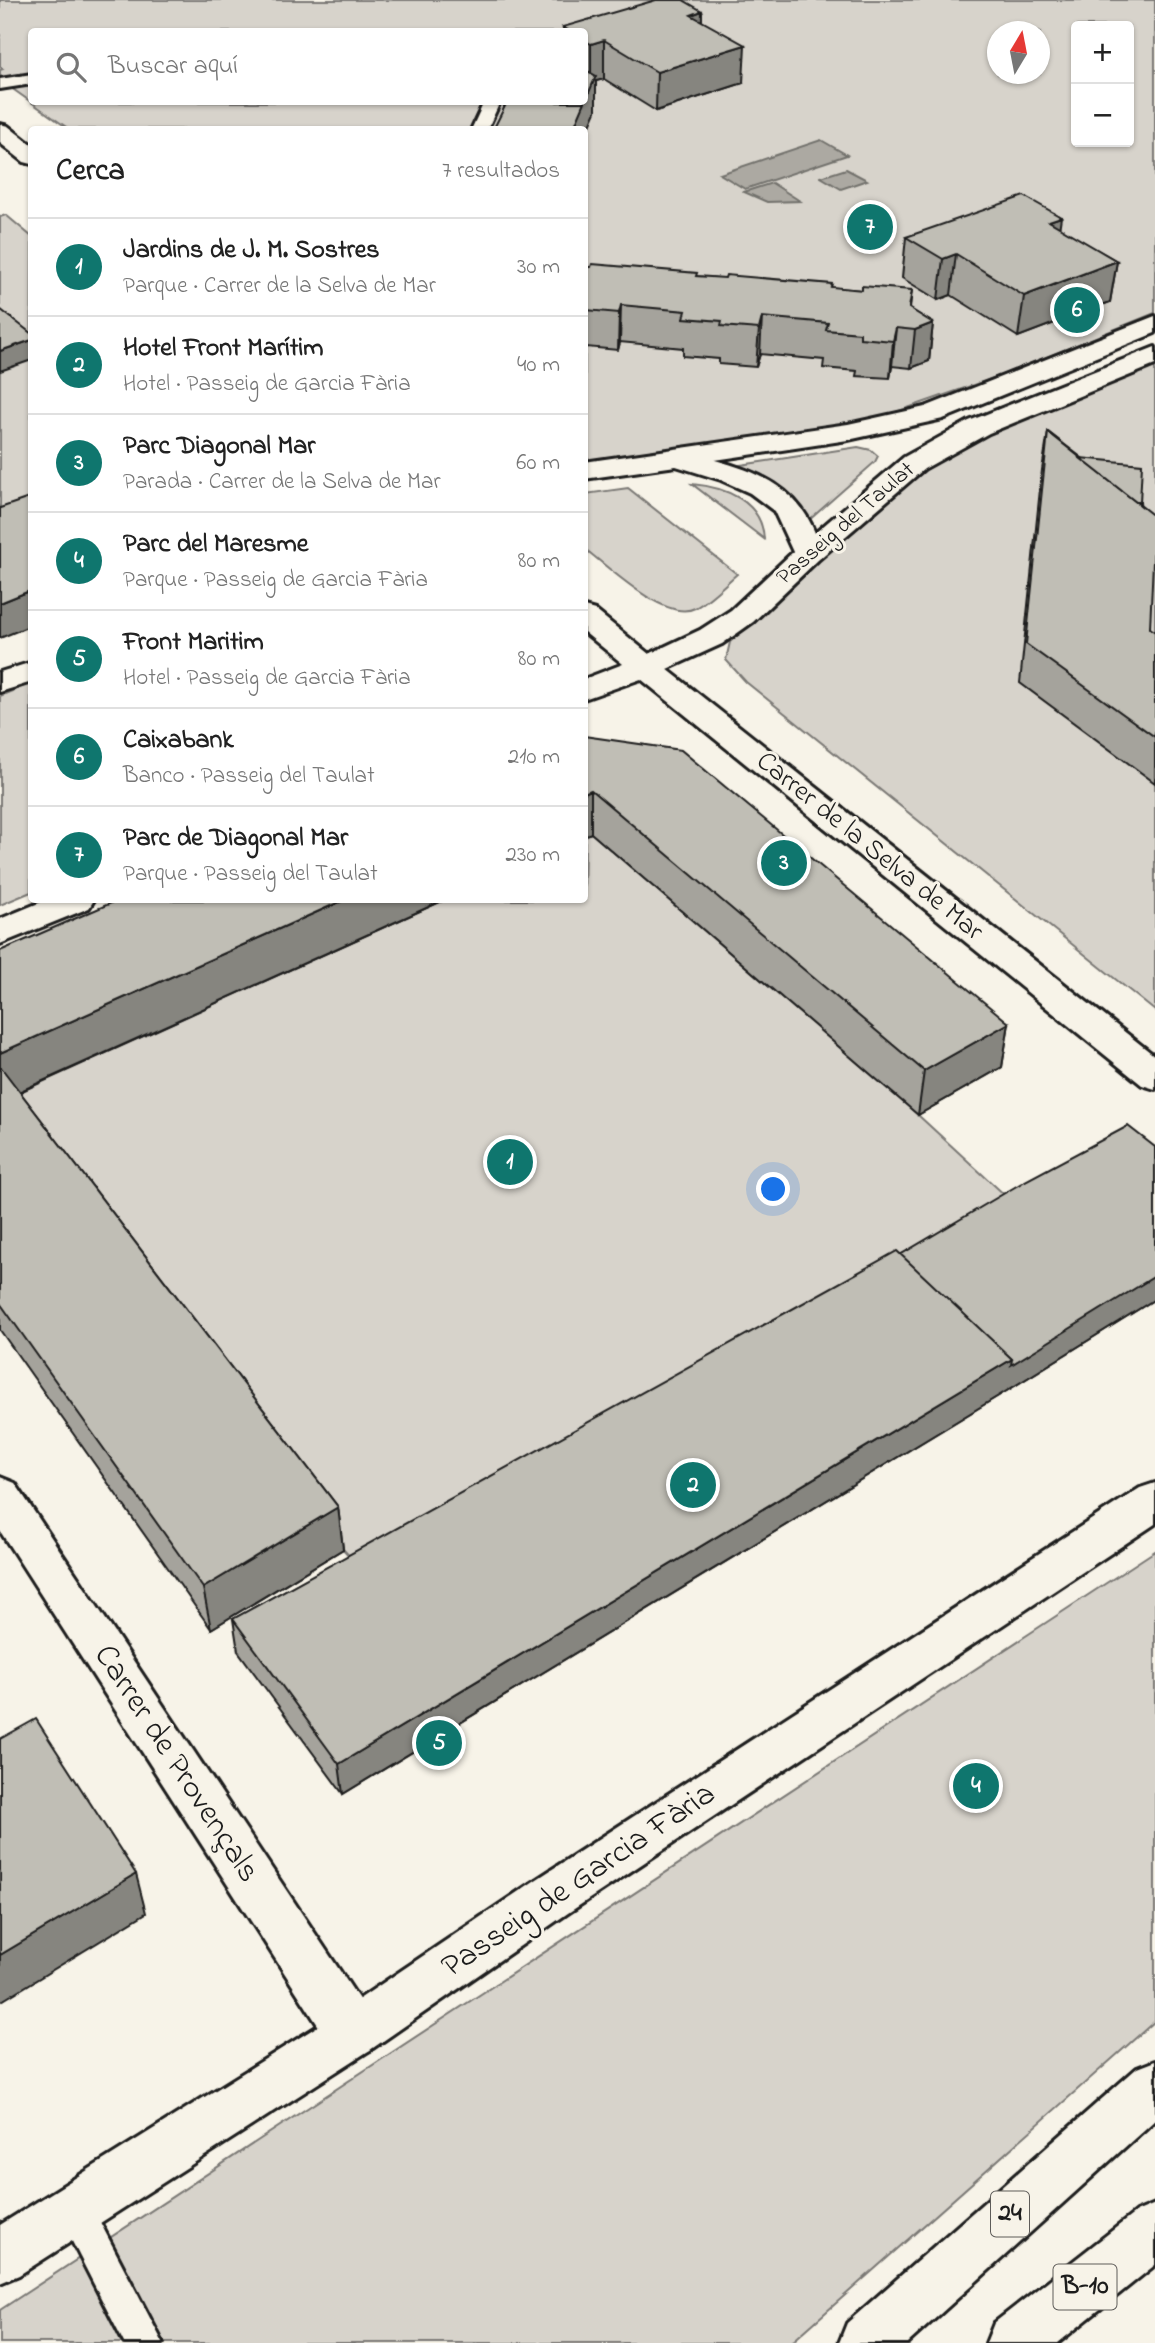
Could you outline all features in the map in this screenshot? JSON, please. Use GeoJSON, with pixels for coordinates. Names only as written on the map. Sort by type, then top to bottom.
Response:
{"type":"FeatureCollection","features":[{"type":"Feature","properties":{"kind":"main road"},"geometry":{"type":"LineString","coordinates":[[0,131],[28,154]]}},
{"type":"Feature","properties":{"kind":"main road","name":"Passeig del Taulat"},"geometry":{"type":"LineString","coordinates":[[588,470],[848,432],[933,413],[1155,324]]}},
{"type":"Feature","properties":{"kind":"main road","name":"Passeig del Taulat"},"geometry":{"type":"LineString","coordinates":[[588,688],[645,667],[711,637],[732,623],[914,463],[979,428],[1155,355]]}},
{"type":"Feature","properties":{"kind":"main road"},"geometry":{"type":"LineString","coordinates":[[676,458],[733,475],[765,490],[782,502],[792,516],[808,554]]}},
{"type":"Feature","properties":{"kind":"main road","name":"Carrer de la Selva de Mar"},"geometry":{"type":"LineString","coordinates":[[588,619],[1155,1076]]}},
{"type":"Feature","properties":{"kind":"main road"},"geometry":{"type":"LineString","coordinates":[[0,684],[28,673]]}},
{"type":"Feature","properties":{"kind":"main road"},"geometry":{"type":"LineString","coordinates":[[0,932],[70,903]]}},
{"type":"Feature","properties":{"kind":"main road","name":"Carrer de Provençals"},"geometry":{"type":"LineString","coordinates":[[0,1494],[352,2033]]}},
{"type":"Feature","properties":{"kind":"main road","name":"Passeig de Garcia Fària"},"geometry":{"type":"LineString","coordinates":[[0,2256],[352,2033],[551,1897],[1155,1501]]}},
{"type":"Feature","properties":{"kind":"main road","name":"24"},"geometry":{"type":"LineString","coordinates":[[867,2343],[1155,2086]]}},
{"type":"Feature","properties":{"kind":"main road","name":"B-10"},"geometry":{"type":"LineString","coordinates":[[1014,2343],[1155,2231]]}},
{"type":"Feature","properties":{"kind":"lane"},"geometry":{"type":"LineString","coordinates":[[0,83],[28,80]]}},
{"type":"Feature","properties":{"kind":"lane"},"geometry":{"type":"LineString","coordinates":[[481,126],[491,105]]}},
{"type":"Feature","properties":{"kind":"lane"},"geometry":{"type":"LineString","coordinates":[[74,2210],[144,2343]]}},
{"type":"Feature","properties":{"kind":"shaded area"},"geometry":{"type":"Polygon","coordinates":[[[0,0],[1155,0],[1155,313],[1002,375],[859,425],[588,465],[588,126],[65,126],[35,105],[588,105],[588,28],[28,28],[28,100],[0,80],[0,70],[3,69],[0,67],[0,0]]]}},
{"type":"Feature","properties":{"kind":"shaded area"},"geometry":{"type":"Polygon","coordinates":[[[821,140],[847,155],[745,189],[720,174],[821,140]]]}},
{"type":"Feature","properties":{"kind":"shaded area"},"geometry":{"type":"Polygon","coordinates":[[[846,169],[867,180],[841,189],[821,177],[846,169]]]}},
{"type":"Feature","properties":{"kind":"shaded area"},"geometry":{"type":"Polygon","coordinates":[[[772,183],[800,201],[767,202],[744,192],[772,183]]]}},
{"type":"Feature","properties":{"kind":"shaded area"},"geometry":{"type":"Polygon","coordinates":[[[6,215],[28,234],[28,532],[0,542],[0,217],[6,215]]]}},
{"type":"Feature","properties":{"kind":"shaded area"},"geometry":{"type":"Polygon","coordinates":[[[1155,364],[1155,1011],[746,682],[726,660],[730,642],[921,467],[949,449],[1155,364]]]}},
{"type":"Feature","properties":{"kind":"shaded area"},"geometry":{"type":"Polygon","coordinates":[[[858,447],[871,450],[878,456],[875,462],[808,521],[795,501],[778,486],[734,466],[858,447]]]}},
{"type":"Feature","properties":{"kind":"shaded area"},"geometry":{"type":"Polygon","coordinates":[[[692,484],[717,489],[740,498],[757,515],[764,539],[692,484]]]}},
{"type":"Feature","properties":{"kind":"shaded area"},"geometry":{"type":"Polygon","coordinates":[[[628,488],[737,574],[695,608],[669,608],[653,600],[588,551],[588,494],[628,488]]]}},
{"type":"Feature","properties":{"kind":"shaded area"},"geometry":{"type":"Polygon","coordinates":[[[28,684],[28,893],[0,905],[0,696],[28,684]]]}},
{"type":"Feature","properties":{"kind":"shaded area"},"geometry":{"type":"Polygon","coordinates":[[[591,833],[918,1115],[1020,1209],[369,1578],[343,1549],[3,1099],[437,903],[588,903],[588,834],[591,833]]]}},
{"type":"Feature","properties":{"kind":"shaded area"},"geometry":{"type":"Polygon","coordinates":[[[1155,1551],[1155,2021],[791,2343],[0,2343],[0,2310],[1155,1551]]]}},
{"type":"Feature","properties":{"kind":"building"},"geometry":{"type":"Polygon","coordinates":[[[656,0],[683,0],[702,11],[691,15],[745,45],[657,72],[604,40],[591,44],[588,42],[588,28],[563,27],[656,0]]]}},
{"type":"Feature","properties":{"kind":"building"},"geometry":{"type":"Polygon","coordinates":[[[588,71],[596,76],[588,95],[588,71]]]}},
{"type":"Feature","properties":{"kind":"building"},"geometry":{"type":"Polygon","coordinates":[[[506,105],[584,105],[575,126],[495,126],[506,105]]]}},
{"type":"Feature","properties":{"kind":"building"},"geometry":{"type":"Polygon","coordinates":[[[1024,196],[1061,217],[1049,221],[1117,261],[1024,296],[956,254],[943,259],[906,237],[1024,196]]]}},
{"type":"Feature","properties":{"kind":"building"},"geometry":{"type":"Polygon","coordinates":[[[592,264],[725,278],[726,275],[832,284],[831,287],[862,290],[862,286],[912,290],[909,308],[933,323],[915,330],[896,328],[893,341],[860,338],[860,333],[826,330],[828,323],[762,317],[759,329],[721,326],[722,321],[684,318],[686,311],[621,305],[619,313],[588,310],[588,267],[592,264]]]}},
{"type":"Feature","properties":{"kind":"building"},"geometry":{"type":"Polygon","coordinates":[[[0,309],[28,331],[28,341],[0,351],[0,309]]]}},
{"type":"Feature","properties":{"kind":"building"},"geometry":{"type":"Polygon","coordinates":[[[1048,432],[1155,517],[1150,628],[1155,632],[1155,737],[1026,644],[1048,432]]]}},
{"type":"Feature","properties":{"kind":"building"},"geometry":{"type":"Polygon","coordinates":[[[1080,458],[1142,464],[1140,502],[1136,502],[1080,458]]]}},
{"type":"Feature","properties":{"kind":"building"},"geometry":{"type":"Polygon","coordinates":[[[28,498],[28,592],[0,603],[0,508],[28,498]]]}},
{"type":"Feature","properties":{"kind":"building"},"geometry":{"type":"Polygon","coordinates":[[[588,737],[681,750],[1009,1023],[924,1071],[591,790],[588,791],[588,737]]]}},
{"type":"Feature","properties":{"kind":"building"},"geometry":{"type":"Polygon","coordinates":[[[111,903],[337,903],[0,1053],[0,951],[111,903]]]}},
{"type":"Feature","properties":{"kind":"building"},"geometry":{"type":"Polygon","coordinates":[[[0,1066],[338,1507],[203,1588],[0,1303],[0,1066]]]}},
{"type":"Feature","properties":{"kind":"building"},"geometry":{"type":"Polygon","coordinates":[[[1128,1126],[1155,1147],[1155,1276],[1011,1365],[1012,1359],[900,1255],[1025,1181],[1128,1126]]]}},
{"type":"Feature","properties":{"kind":"building"},"geometry":{"type":"Polygon","coordinates":[[[897,1251],[1012,1359],[339,1764],[233,1619],[897,1251]]]}},
{"type":"Feature","properties":{"kind":"building"},"geometry":{"type":"Polygon","coordinates":[[[36,1719],[136,1874],[0,1955],[0,1739],[36,1719]]]}},
{"type":"Feature","properties":{"kind":"place","name":"Parc de Diagonal Mar"},"geometry":{"type":"Point","coordinates":[870,227]}},
{"type":"Feature","properties":{"kind":"place","name":"Caixabank"},"geometry":{"type":"Point","coordinates":[1077,310]}},
{"type":"Feature","properties":{"kind":"place","name":"Parc Diagonal Mar"},"geometry":{"type":"Point","coordinates":[784,863]}},
{"type":"Feature","properties":{"kind":"place","name":"Jardins de J. M. Sostres"},"geometry":{"type":"Point","coordinates":[510,1162]}},
{"type":"Feature","properties":{"kind":"place","name":"Hotel Front Marítim"},"geometry":{"type":"Point","coordinates":[693,1485]}},
{"type":"Feature","properties":{"kind":"place","name":"Front Maritim"},"geometry":{"type":"Point","coordinates":[439,1743]}},
{"type":"Feature","properties":{"kind":"place","name":"Parc del Maresme"},"geometry":{"type":"Point","coordinates":[976,1786]}}]}
